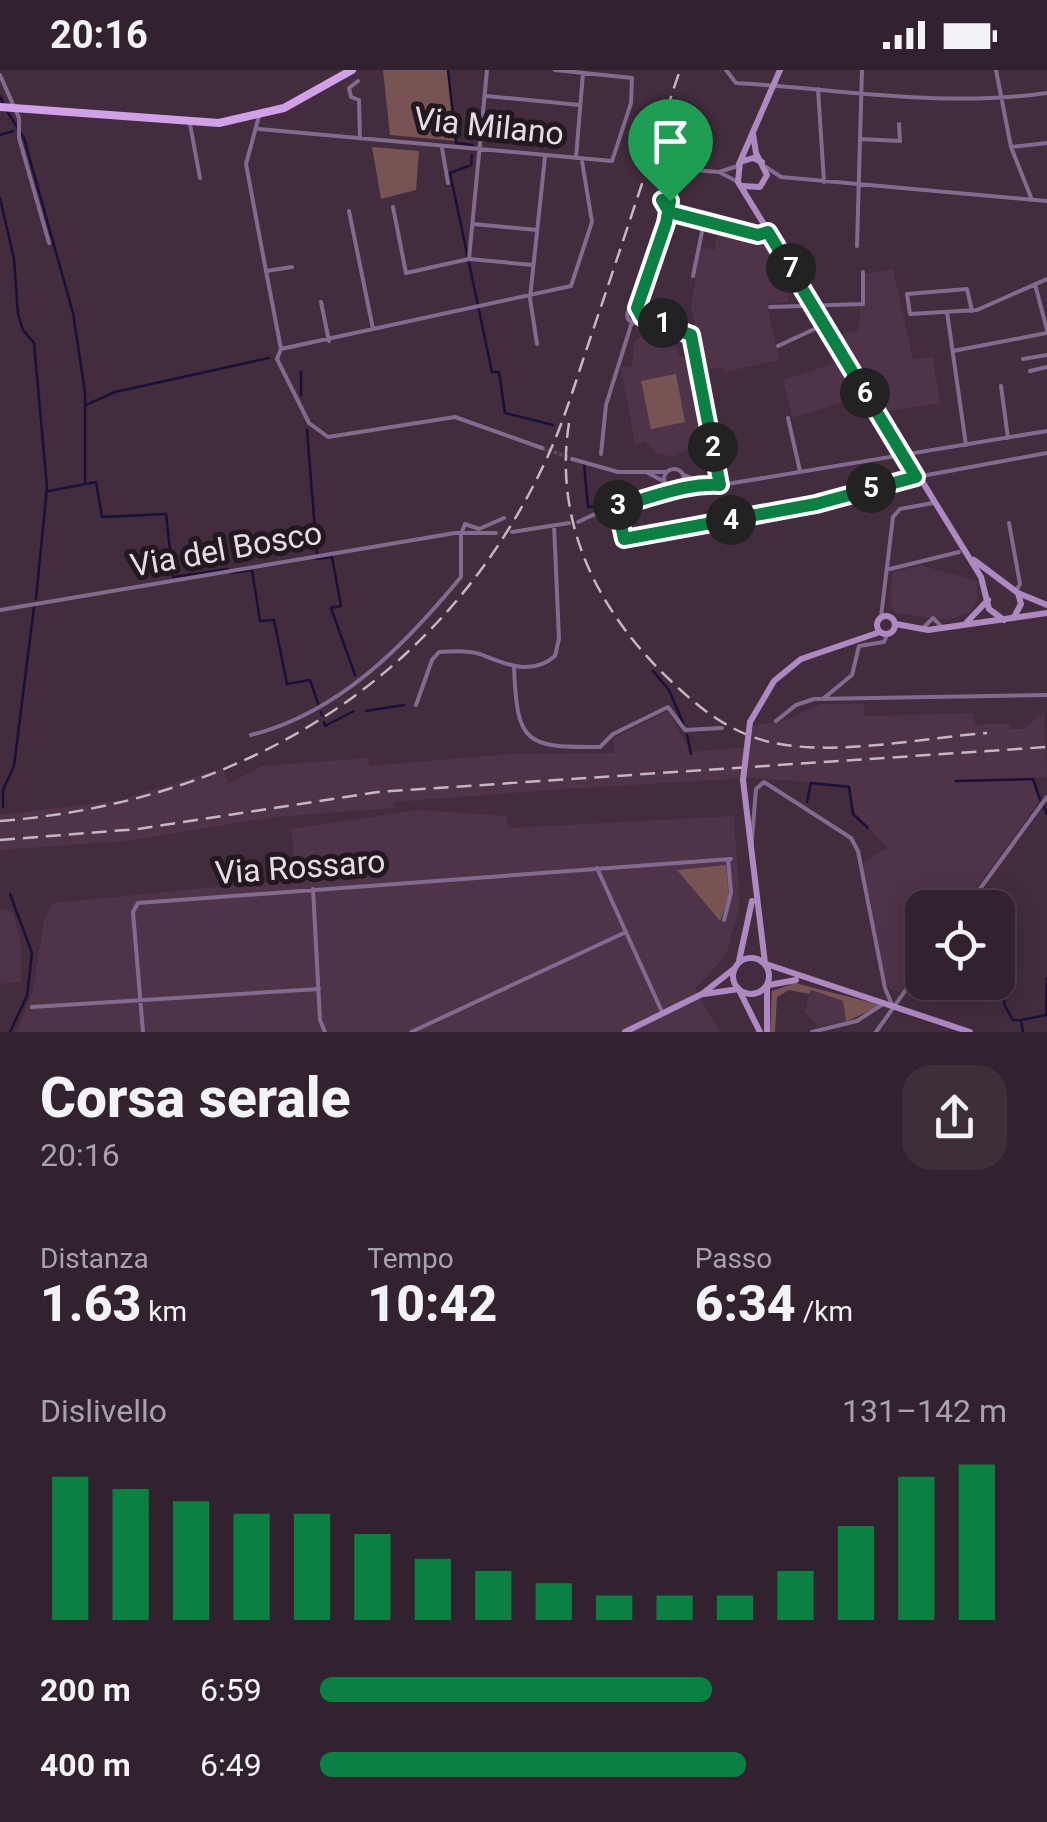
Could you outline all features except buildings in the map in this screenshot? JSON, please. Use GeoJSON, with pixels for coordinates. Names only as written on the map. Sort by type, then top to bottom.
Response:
{"type":"FeatureCollection","features":[{"type":"Feature","properties":{"kind":"main road"},"geometry":{"type":"LineString","coordinates":[[0,106],[190,124],[219,123],[259,116],[300,100],[352,70]]}},
{"type":"Feature","properties":{"kind":"main road"},"geometry":{"type":"LineString","coordinates":[[780,70],[738,165],[739,184],[916,477],[969,556],[991,614],[1006,620]]}},
{"type":"Feature","properties":{"kind":"main road"},"geometry":{"type":"LineString","coordinates":[[754,129],[754,146],[763,164],[756,209]]}},
{"type":"Feature","properties":{"kind":"main road"},"geometry":{"type":"LineString","coordinates":[[738,165],[748,158],[763,164]]}},
{"type":"Feature","properties":{"kind":"main road"},"geometry":{"type":"LineString","coordinates":[[739,184],[762,185]]}},
{"type":"Feature","properties":{"kind":"main road"},"geometry":{"type":"LineString","coordinates":[[969,556],[1016,590],[1047,605]]}},
{"type":"Feature","properties":{"kind":"main road"},"geometry":{"type":"LineString","coordinates":[[961,627],[997,587],[1016,590]]}},
{"type":"Feature","properties":{"kind":"main road"},"geometry":{"type":"LineString","coordinates":[[1006,620],[1020,609],[1016,590]]}},
{"type":"Feature","properties":{"kind":"main road"},"geometry":{"type":"LineString","coordinates":[[763,1032],[768,985],[743,780],[750,722],[766,692],[789,668],[824,648],[887,630],[961,627],[1047,613]]}},
{"type":"Feature","properties":{"kind":"main road"},"geometry":{"type":"LineString","coordinates":[[889,616],[887,630],[881,617],[889,616]]}},
{"type":"Feature","properties":{"kind":"main road"},"geometry":{"type":"LineString","coordinates":[[754,890],[747,937],[733,979],[763,1032]]}},
{"type":"Feature","properties":{"kind":"main road"},"geometry":{"type":"LineString","coordinates":[[762,943],[772,960],[792,975]]}},
{"type":"Feature","properties":{"kind":"main road"},"geometry":{"type":"LineString","coordinates":[[625,1032],[702,994],[750,958],[802,980],[970,1032]]}},
{"type":"Feature","properties":{"kind":"main road"},"geometry":{"type":"LineString","coordinates":[[702,994],[739,990],[756,994],[768,985],[802,980]]}},
{"type":"Feature","properties":{"kind":"street"},"geometry":{"type":"LineString","coordinates":[[470,259],[487,70]]}},
{"type":"Feature","properties":{"kind":"street"},"geometry":{"type":"LineString","coordinates":[[280,350],[569,287],[575,280],[592,222],[579,160],[583,73],[556,70]]}},
{"type":"Feature","properties":{"kind":"street"},"geometry":{"type":"LineString","coordinates":[[726,70],[732,82],[818,89],[1000,100],[1047,93]]}},
{"type":"Feature","properties":{"kind":"street"},"geometry":{"type":"LineString","coordinates":[[857,246],[862,70]]}},
{"type":"Feature","properties":{"kind":"street"},"geometry":{"type":"LineString","coordinates":[[996,70],[1011,147],[1032,200]]}},
{"type":"Feature","properties":{"kind":"street","name":"Via Milano"},"geometry":{"type":"LineString","coordinates":[[259,129],[612,161],[631,102],[632,78],[583,73]]}},
{"type":"Feature","properties":{"kind":"street"},"geometry":{"type":"LineString","coordinates":[[0,75],[13,108],[49,243]]}},
{"type":"Feature","properties":{"kind":"street"},"geometry":{"type":"LineString","coordinates":[[358,81],[349,88],[351,97],[360,100],[360,139]]}},
{"type":"Feature","properties":{"kind":"street"},"geometry":{"type":"LineString","coordinates":[[818,89],[824,182]]}},
{"type":"Feature","properties":{"kind":"street"},"geometry":{"type":"LineString","coordinates":[[484,96],[580,105]]}},
{"type":"Feature","properties":{"kind":"street"},"geometry":{"type":"LineString","coordinates":[[259,116],[259,129],[246,164],[280,350],[279,367],[309,423],[328,437],[455,418],[542,448]]}},
{"type":"Feature","properties":{"kind":"street"},"geometry":{"type":"LineString","coordinates":[[190,124],[200,178]]}},
{"type":"Feature","properties":{"kind":"street"},"geometry":{"type":"LineString","coordinates":[[860,139],[900,141],[899,124]]}},
{"type":"Feature","properties":{"kind":"street"},"geometry":{"type":"LineString","coordinates":[[1011,147],[1047,144]]}},
{"type":"Feature","properties":{"kind":"street"},"geometry":{"type":"LineString","coordinates":[[442,147],[448,183]]}},
{"type":"Feature","properties":{"kind":"street"},"geometry":{"type":"LineString","coordinates":[[537,344],[530,298],[545,157]]}},
{"type":"Feature","properties":{"kind":"street"},"geometry":{"type":"LineString","coordinates":[[763,164],[781,177],[1047,201]]}},
{"type":"Feature","properties":{"kind":"street"},"geometry":{"type":"LineString","coordinates":[[738,165],[718,172],[680,169],[670,173],[662,200],[669,212],[758,235],[768,232]]}},
{"type":"Feature","properties":{"kind":"street"},"geometry":{"type":"LineString","coordinates":[[680,169],[637,308],[642,317],[691,335],[720,485]]}},
{"type":"Feature","properties":{"kind":"street"},"geometry":{"type":"LineString","coordinates":[[718,172],[739,184]]}},
{"type":"Feature","properties":{"kind":"street"},"geometry":{"type":"LineString","coordinates":[[762,185],[781,177]]}},
{"type":"Feature","properties":{"kind":"street"},"geometry":{"type":"LineString","coordinates":[[662,200],[670,201]]}},
{"type":"Feature","properties":{"kind":"street"},"geometry":{"type":"LineString","coordinates":[[393,207],[406,273],[470,259],[533,266]]}},
{"type":"Feature","properties":{"kind":"street"},"geometry":{"type":"LineString","coordinates":[[349,212],[373,332]]}},
{"type":"Feature","properties":{"kind":"street"},"geometry":{"type":"LineString","coordinates":[[693,276],[704,222]]}},
{"type":"Feature","properties":{"kind":"street"},"geometry":{"type":"LineString","coordinates":[[473,224],[537,230]]}},
{"type":"Feature","properties":{"kind":"street"},"geometry":{"type":"LineString","coordinates":[[266,271],[292,267]]}},
{"type":"Feature","properties":{"kind":"street"},"geometry":{"type":"LineString","coordinates":[[770,308],[811,303],[863,304],[863,272]]}},
{"type":"Feature","properties":{"kind":"street"},"geometry":{"type":"LineString","coordinates":[[972,311],[967,289],[906,294],[910,314],[972,311],[1047,279]]}},
{"type":"Feature","properties":{"kind":"street"},"geometry":{"type":"LineString","coordinates":[[953,351],[1047,331],[1034,284]]}},
{"type":"Feature","properties":{"kind":"street"},"geometry":{"type":"LineString","coordinates":[[321,302],[329,341]]}},
{"type":"Feature","properties":{"kind":"street"},"geometry":{"type":"LineString","coordinates":[[601,454],[606,405],[632,322],[628,312],[637,308]]}},
{"type":"Feature","properties":{"kind":"street"},"geometry":{"type":"LineString","coordinates":[[947,312],[966,445]]}},
{"type":"Feature","properties":{"kind":"street"},"geometry":{"type":"LineString","coordinates":[[632,322],[642,317]]}},
{"type":"Feature","properties":{"kind":"street"},"geometry":{"type":"LineString","coordinates":[[778,346],[824,325]]}},
{"type":"Feature","properties":{"kind":"street"},"geometry":{"type":"LineString","coordinates":[[1024,359],[1047,354]]}},
{"type":"Feature","properties":{"kind":"street"},"geometry":{"type":"LineString","coordinates":[[1030,371],[1047,367]]}},
{"type":"Feature","properties":{"kind":"street"},"geometry":{"type":"LineString","coordinates":[[1001,386],[1008,438]]}},
{"type":"Feature","properties":{"kind":"street"},"geometry":{"type":"LineString","coordinates":[[788,418],[800,471]]}},
{"type":"Feature","properties":{"kind":"street"},"geometry":{"type":"LineString","coordinates":[[648,473],[667,485],[720,485],[1047,431]]}},
{"type":"Feature","properties":{"kind":"street"},"geometry":{"type":"LineString","coordinates":[[617,506],[627,540],[816,504],[916,477],[1047,453]]}},
{"type":"Feature","properties":{"kind":"street"},"geometry":{"type":"LineString","coordinates":[[572,459],[605,470],[648,473],[676,469],[706,484]]}},
{"type":"Feature","properties":{"kind":"street"},"geometry":{"type":"LineString","coordinates":[[578,522],[617,506],[659,496],[667,485],[667,472]]}},
{"type":"Feature","properties":{"kind":"street"},"geometry":{"type":"LineString","coordinates":[[682,486],[684,475]]}},
{"type":"Feature","properties":{"kind":"street"},"geometry":{"type":"LineString","coordinates":[[881,617],[893,516],[900,510],[933,503]]}},
{"type":"Feature","properties":{"kind":"street","name":"Via del Bosco"},"geometry":{"type":"LineString","coordinates":[[460,534],[465,524],[479,530],[504,518]]}},
{"type":"Feature","properties":{"kind":"street"},"geometry":{"type":"LineString","coordinates":[[512,532],[569,523]]}},
{"type":"Feature","properties":{"kind":"street"},"geometry":{"type":"LineString","coordinates":[[1008,523],[1020,584],[1016,590]]}},
{"type":"Feature","properties":{"kind":"street"},"geometry":{"type":"LineString","coordinates":[[416,705],[432,660],[440,652],[474,652],[501,666],[514,666],[546,663],[558,648],[554,525]]}},
{"type":"Feature","properties":{"kind":"street","name":"Via del Bosco"},"geometry":{"type":"LineString","coordinates":[[0,610],[460,534],[496,533]]}},
{"type":"Feature","properties":{"kind":"street"},"geometry":{"type":"LineString","coordinates":[[251,734],[304,718],[395,650],[461,577],[460,534]]}},
{"type":"Feature","properties":{"kind":"street"},"geometry":{"type":"LineString","coordinates":[[890,569],[959,552]]}},
{"type":"Feature","properties":{"kind":"street"},"geometry":{"type":"LineString","coordinates":[[824,698],[852,675],[859,646],[884,642],[887,630]]}},
{"type":"Feature","properties":{"kind":"street"},"geometry":{"type":"LineString","coordinates":[[514,666],[518,719],[529,736],[547,746],[600,747],[613,734],[668,707],[685,730],[722,728]]}},
{"type":"Feature","properties":{"kind":"street"},"geometry":{"type":"LineString","coordinates":[[776,721],[796,705],[824,698],[1047,696]]}},
{"type":"Feature","properties":{"kind":"street"},"geometry":{"type":"LineString","coordinates":[[750,852],[754,848],[756,790],[764,782],[852,838],[858,851],[885,988],[893,1007]]}},
{"type":"Feature","properties":{"kind":"street"},"geometry":{"type":"LineString","coordinates":[[979,890],[1047,797]]}},
{"type":"Feature","properties":{"kind":"street","name":"Via Rossaro"},"geometry":{"type":"LineString","coordinates":[[143,1032],[133,912],[136,903],[729,859],[731,892],[724,920]]}},
{"type":"Feature","properties":{"kind":"street"},"geometry":{"type":"LineString","coordinates":[[596,868],[663,1014]]}},
{"type":"Feature","properties":{"kind":"street"},"geometry":{"type":"LineString","coordinates":[[313,889],[318,989],[325,1032]]}},
{"type":"Feature","properties":{"kind":"street"},"geometry":{"type":"LineString","coordinates":[[411,1032],[624,933]]}},
{"type":"Feature","properties":{"kind":"street"},"geometry":{"type":"LineString","coordinates":[[32,1008],[318,989]]}},
{"type":"Feature","properties":{"kind":"street"},"geometry":{"type":"LineString","coordinates":[[876,1032],[905,990]]}},
{"type":"Feature","properties":{"kind":"street"},"geometry":{"type":"LineString","coordinates":[[812,1032],[874,1013],[883,1004]]}},
{"type":"Feature","properties":{"kind":"street"},"geometry":{"type":"LineString","coordinates":[[874,1013],[884,1032]]}},
{"type":"Feature","properties":{"kind":"shaded area"},"geometry":{"type":"Polygon","coordinates":[[[383,70],[448,70],[455,141],[390,135],[383,70]]]}},
{"type":"Feature","properties":{"kind":"shaded area"},"geometry":{"type":"Polygon","coordinates":[[[372,147],[419,151],[416,190],[381,199],[372,147]]]}},
{"type":"Feature","properties":{"kind":"shaded area"},"geometry":{"type":"Polygon","coordinates":[[[719,229],[763,239],[789,284],[788,302],[767,304],[779,360],[725,372],[723,367],[705,371],[691,308],[700,247],[714,250],[719,229]]]}},
{"type":"Feature","properties":{"kind":"shaded area"},"geometry":{"type":"Polygon","coordinates":[[[893,269],[913,359],[933,357],[940,403],[888,411],[841,334],[858,330],[864,274],[893,269]]]}},
{"type":"Feature","properties":{"kind":"shaded area"},"geometry":{"type":"Polygon","coordinates":[[[653,329],[670,335],[680,357],[691,355],[706,430],[696,432],[690,447],[675,457],[656,453],[645,441],[635,444],[621,368],[632,366],[634,341],[653,329]]]}},
{"type":"Feature","properties":{"kind":"shaded area"},"geometry":{"type":"Polygon","coordinates":[[[839,362],[861,397],[792,418],[783,380],[839,362]]]}},
{"type":"Feature","properties":{"kind":"shaded area"},"geometry":{"type":"Polygon","coordinates":[[[676,374],[685,422],[651,429],[641,381],[676,374]]]}},
{"type":"Feature","properties":{"kind":"shaded area"},"geometry":{"type":"Polygon","coordinates":[[[920,565],[977,581],[977,601],[970,612],[948,620],[896,613],[890,605],[892,573],[920,565]]]}},
{"type":"Feature","properties":{"kind":"shaded area"},"geometry":{"type":"Polygon","coordinates":[[[821,704],[864,704],[864,716],[974,713],[975,725],[1010,723],[1010,729],[1024,729],[1044,712],[1047,777],[1033,778],[1041,799],[975,890],[905,890],[905,987],[901,992],[890,990],[886,983],[863,862],[887,848],[855,813],[849,785],[751,778],[394,802],[394,808],[275,817],[126,841],[0,850],[0,815],[120,800],[222,768],[229,783],[262,766],[368,758],[369,766],[511,754],[614,753],[614,738],[668,711],[691,752],[747,747],[753,725],[783,721],[821,704]]]}},
{"type":"Feature","properties":{"kind":"shaded area"},"geometry":{"type":"Polygon","coordinates":[[[418,810],[507,816],[508,828],[734,816],[740,905],[726,955],[695,989],[720,1032],[16,1032],[33,990],[44,920],[53,903],[296,879],[291,829],[418,810]]]}},
{"type":"Feature","properties":{"kind":"shaded area"},"geometry":{"type":"Polygon","coordinates":[[[726,865],[729,897],[720,921],[677,870],[726,865]]]}},
{"type":"Feature","properties":{"kind":"shaded area"},"geometry":{"type":"Polygon","coordinates":[[[0,909],[13,912],[21,944],[21,982],[0,984],[0,909]]]}},
{"type":"Feature","properties":{"kind":"shaded area"},"geometry":{"type":"Polygon","coordinates":[[[795,983],[879,1006],[846,1022],[843,1001],[811,990],[809,994],[789,990],[777,997],[775,1032],[770,1032],[772,991],[795,983]]]}},
{"type":"Feature","properties":{"kind":"shaded area"},"geometry":{"type":"Polygon","coordinates":[[[810,990],[843,1001],[846,1022],[819,1027],[805,1012],[810,990]]]}},
{"type":"Feature","properties":{"kind":"waterway"},"geometry":{"type":"LineString","coordinates":[[448,70],[456,143],[473,145]]}},
{"type":"Feature","properties":{"kind":"waterway"},"geometry":{"type":"LineString","coordinates":[[0,96],[3,103]]}},
{"type":"Feature","properties":{"kind":"waterway"},"geometry":{"type":"LineString","coordinates":[[7,111],[24,138],[73,313],[85,392],[85,484]]}},
{"type":"Feature","properties":{"kind":"waterway"},"geometry":{"type":"LineString","coordinates":[[0,135],[13,131]]}},
{"type":"Feature","properties":{"kind":"waterway"},"geometry":{"type":"LineString","coordinates":[[472,155],[471,165],[450,173],[492,372],[499,372],[505,413],[553,425]]}},
{"type":"Feature","properties":{"kind":"waterway"},"geometry":{"type":"LineString","coordinates":[[0,198],[14,259],[18,314],[23,330],[34,343],[47,487],[36,599]]}},
{"type":"Feature","properties":{"kind":"waterway"},"geometry":{"type":"LineString","coordinates":[[86,405],[115,392],[269,358]]}},
{"type":"Feature","properties":{"kind":"waterway"},"geometry":{"type":"LineString","coordinates":[[301,372],[301,395]]}},
{"type":"Feature","properties":{"kind":"waterway"},"geometry":{"type":"LineString","coordinates":[[307,430],[317,554]]}},
{"type":"Feature","properties":{"kind":"waterway"},"geometry":{"type":"LineString","coordinates":[[584,464],[588,507],[618,502]]}},
{"type":"Feature","properties":{"kind":"waterway"},"geometry":{"type":"LineString","coordinates":[[49,491],[96,482],[102,517],[166,514],[173,577],[228,569]]}},
{"type":"Feature","properties":{"kind":"waterway"},"geometry":{"type":"LineString","coordinates":[[316,559],[332,557],[341,606],[331,608],[355,675]]}},
{"type":"Feature","properties":{"kind":"waterway"},"geometry":{"type":"LineString","coordinates":[[231,573],[252,570],[260,621],[274,620],[287,684],[310,680],[319,706]]}},
{"type":"Feature","properties":{"kind":"waterway"},"geometry":{"type":"LineString","coordinates":[[3,807],[3,790],[14,766],[34,607]]}},
{"type":"Feature","properties":{"kind":"waterway"},"geometry":{"type":"LineString","coordinates":[[653,671],[669,690],[684,725]]}},
{"type":"Feature","properties":{"kind":"waterway"},"geometry":{"type":"LineString","coordinates":[[366,711],[404,705]]}},
{"type":"Feature","properties":{"kind":"waterway"},"geometry":{"type":"LineString","coordinates":[[324,722],[325,726],[354,711]]}},
{"type":"Feature","properties":{"kind":"waterway"},"geometry":{"type":"LineString","coordinates":[[687,735],[691,754]]}},
{"type":"Feature","properties":{"kind":"waterway"},"geometry":{"type":"LineString","coordinates":[[956,781],[1033,779],[1040,800]]}},
{"type":"Feature","properties":{"kind":"waterway"},"geometry":{"type":"LineString","coordinates":[[807,802],[811,783],[849,787],[853,814],[868,828]]}},
{"type":"Feature","properties":{"kind":"waterway"},"geometry":{"type":"LineString","coordinates":[[1044,807],[1047,814]]}},
{"type":"Feature","properties":{"kind":"waterway"},"geometry":{"type":"LineString","coordinates":[[10,894],[32,953],[27,996],[10,1032]]}},
{"type":"Feature","properties":{"kind":"waterway"},"geometry":{"type":"LineString","coordinates":[[1023,1032],[1021,1020],[1046,1015],[1047,978]]}},
{"type":"Feature","properties":{"kind":"waterway"},"geometry":{"type":"LineString","coordinates":[[1004,1000],[1013,1020],[1019,1020]]}},
{"type":"Feature","properties":{"kind":"tunnel"},"geometry":{"type":"LineString","coordinates":[[542,448],[571,458]]}},
{"type":"Feature","properties":{"kind":"railway"},"geometry":{"type":"LineString","coordinates":[[0,821],[88,809],[173,788],[252,757],[325,716],[392,666],[452,607],[504,537],[547,458],[680,70]]}},
{"type":"Feature","properties":{"kind":"railway"},"geometry":{"type":"LineString","coordinates":[[569,423],[568,496],[587,564],[622,626],[645,655],[706,711],[744,734],[798,747],[852,747],[987,733]]}},
{"type":"Feature","properties":{"kind":"railway"},"geometry":{"type":"LineString","coordinates":[[0,840],[138,829],[378,792],[1047,747]]}},
{"type":"Feature","properties":{"kind":"route"},"geometry":{"type":"LineString","coordinates":[[670,201],[662,200],[669,212],[758,235],[768,232],[916,477],[766,515],[624,539],[617,506],[654,498],[671,488],[720,485],[691,335],[682,328],[642,317],[637,308],[666,223],[669,212],[670,201]]}}]}
